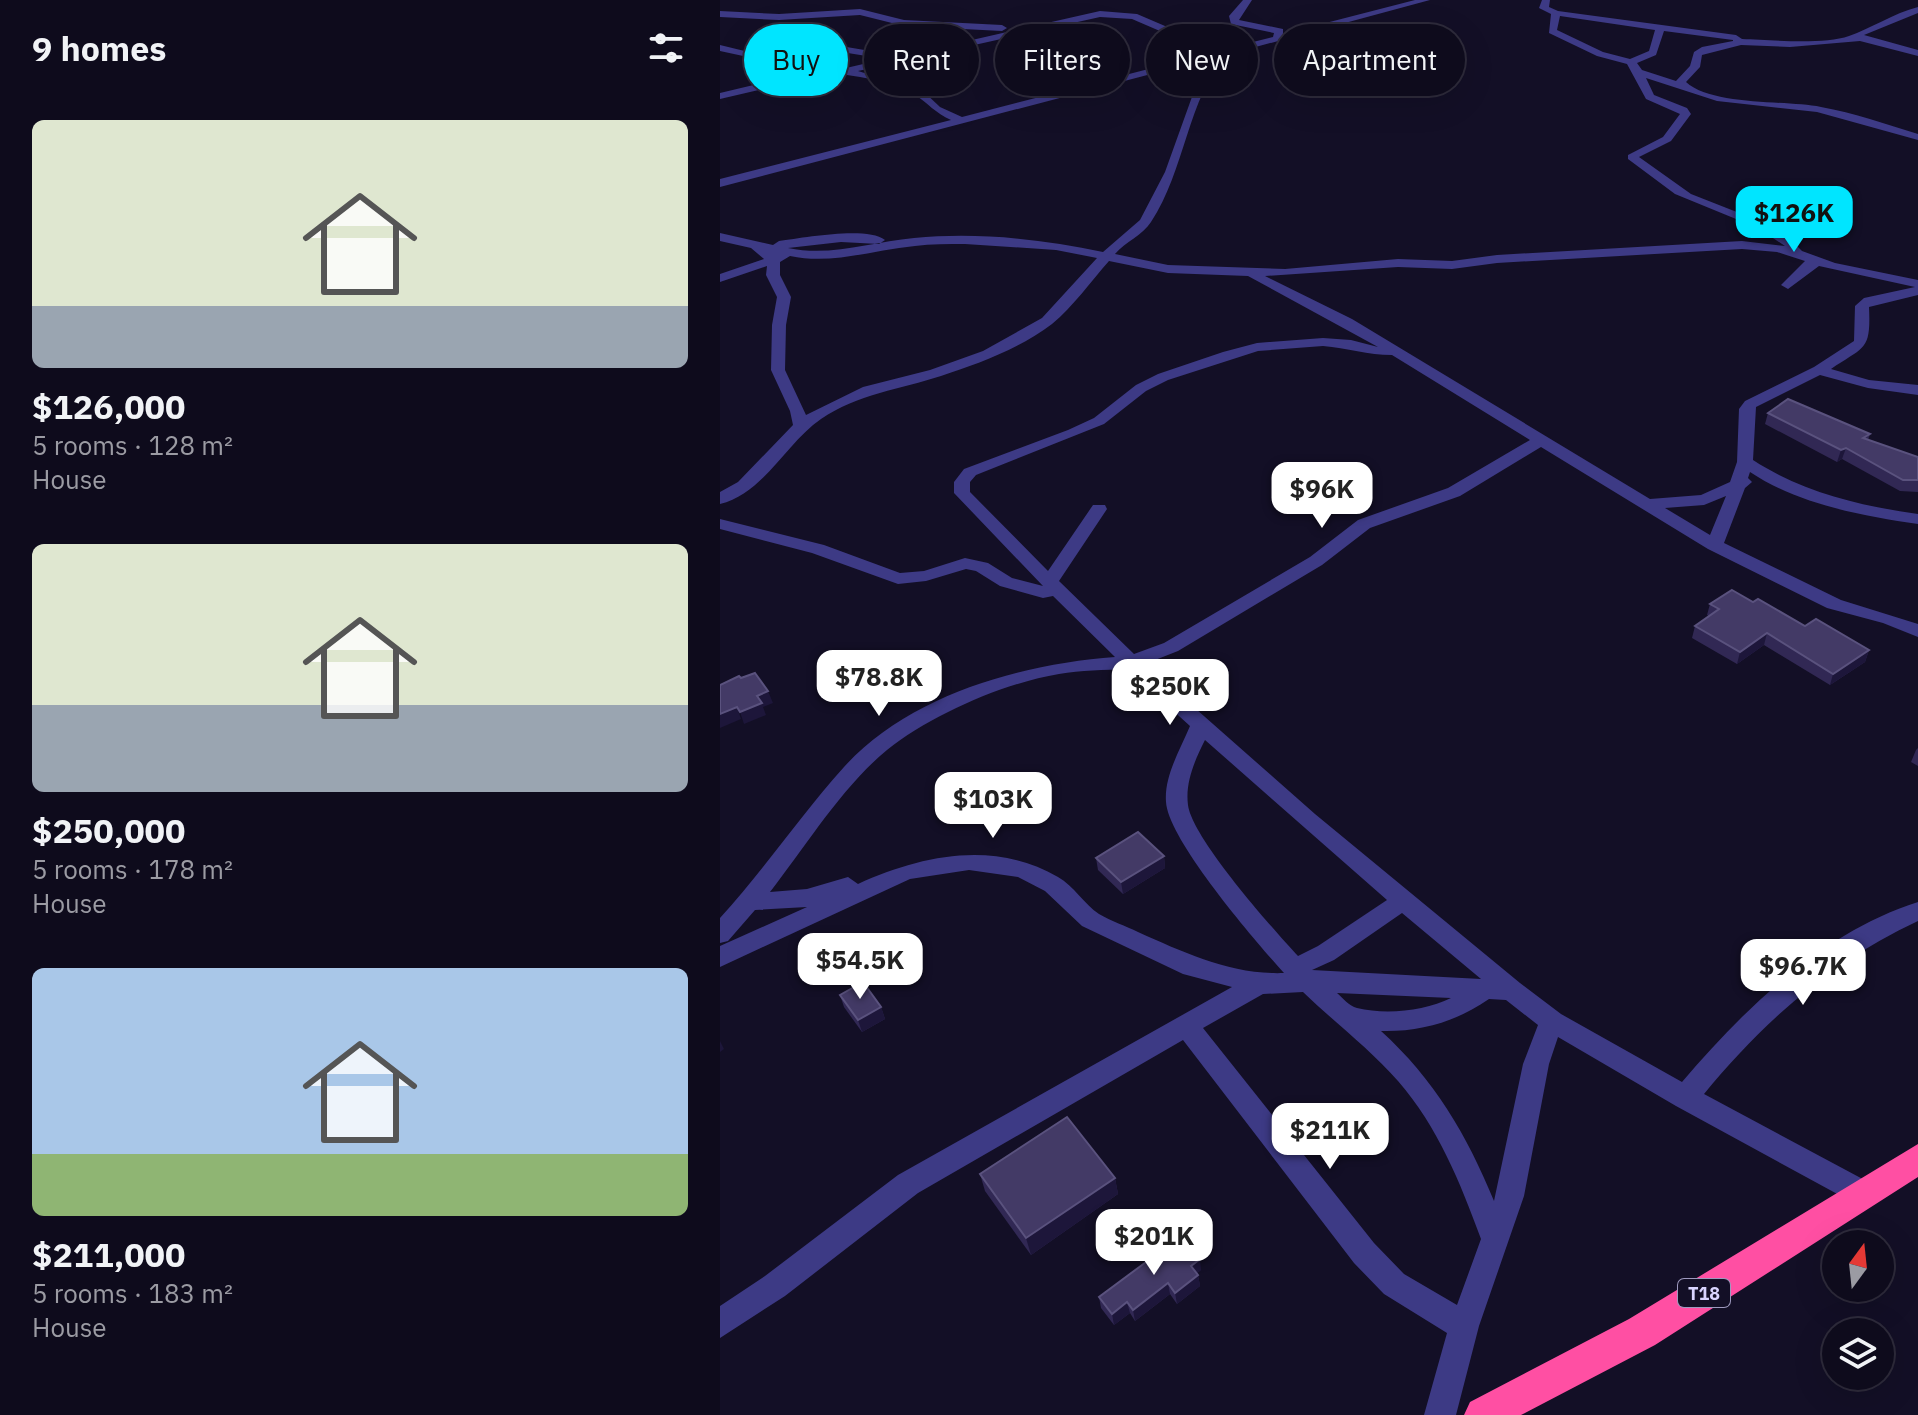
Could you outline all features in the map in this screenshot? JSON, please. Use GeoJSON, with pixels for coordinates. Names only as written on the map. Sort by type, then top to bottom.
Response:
{"type":"FeatureCollection","features":[{"type":"Feature","properties":{"kind":"highway","name":"T18"},"geometry":{"type":"LineString","coordinates":[[1483,1415],[1642,1332],[1918,1159]]}},
{"type":"Feature","properties":{"kind":"street"},"geometry":{"type":"LineString","coordinates":[[1248,0],[1232,19],[1234,22],[1274,35]]}},
{"type":"Feature","properties":{"kind":"street"},"geometry":{"type":"LineString","coordinates":[[1321,24],[1406,0]]}},
{"type":"Feature","properties":{"kind":"street"},"geometry":{"type":"LineString","coordinates":[[1327,24],[1426,0]]}},
{"type":"Feature","properties":{"kind":"street"},"geometry":{"type":"LineString","coordinates":[[1546,0],[1544,8],[1556,13],[1660,29],[1727,35],[1739,42]]}},
{"type":"Feature","properties":{"kind":"street"},"geometry":{"type":"LineString","coordinates":[[1859,38],[1860,33],[1918,10]]}},
{"type":"Feature","properties":{"kind":"street"},"geometry":{"type":"LineString","coordinates":[[720,14],[779,17],[866,12],[904,23],[995,27]]}},
{"type":"Feature","properties":{"kind":"street"},"geometry":{"type":"LineString","coordinates":[[1556,13],[1552,31],[1600,54],[1722,101],[1819,109],[1918,137]]}},
{"type":"Feature","properties":{"kind":"street"},"geometry":{"type":"LineString","coordinates":[[1048,24],[1091,15],[1134,16],[1153,24]]}},
{"type":"Feature","properties":{"kind":"street"},"geometry":{"type":"LineString","coordinates":[[1635,67],[1653,53],[1660,29]]}},
{"type":"Feature","properties":{"kind":"street"},"geometry":{"type":"LineString","coordinates":[[1683,87],[1681,82],[1695,67],[1697,54],[1739,42],[1790,44],[1859,38],[1918,53]]}},
{"type":"Feature","properties":{"kind":"street"},"geometry":{"type":"LineString","coordinates":[[720,46],[744,47]]}},
{"type":"Feature","properties":{"kind":"street"},"geometry":{"type":"LineString","coordinates":[[720,46],[744,53]]}},
{"type":"Feature","properties":{"kind":"street"},"geometry":{"type":"LineString","coordinates":[[1635,67],[1650,97],[1686,114],[1661,144],[1633,154],[1636,161],[1690,197],[1779,235],[1789,241],[1799,254]]}},
{"type":"Feature","properties":{"kind":"street"},"geometry":{"type":"LineString","coordinates":[[848,72],[919,93],[936,109],[958,119]]}},
{"type":"Feature","properties":{"kind":"street"},"geometry":{"type":"LineString","coordinates":[[724,183],[958,119],[1146,73]]}},
{"type":"Feature","properties":{"kind":"street"},"geometry":{"type":"LineString","coordinates":[[720,96],[744,90]]}},
{"type":"Feature","properties":{"kind":"street"},"geometry":{"type":"LineString","coordinates":[[720,499],[744,486],[801,426],[819,413],[868,390],[935,373],[1015,341],[1047,321],[1121,240],[1145,222],[1171,172],[1198,96]]}},
{"type":"Feature","properties":{"kind":"street"},"geometry":{"type":"LineString","coordinates":[[720,237],[746,241],[771,253],[828,255],[914,242]]}},
{"type":"Feature","properties":{"kind":"street"},"geometry":{"type":"LineString","coordinates":[[720,278],[771,253],[841,238],[1056,246],[1168,269],[1226,269],[1265,279],[1347,322],[1714,545],[1834,604],[1890,619],[1918,631]]}},
{"type":"Feature","properties":{"kind":"street"},"geometry":{"type":"LineString","coordinates":[[1242,273],[1313,273],[1398,263],[1452,265],[1497,259],[1757,245],[1918,284]]}},
{"type":"Feature","properties":{"kind":"street"},"geometry":{"type":"LineString","coordinates":[[771,253],[773,275],[784,297],[779,325],[778,370],[798,411],[801,426]]}},
{"type":"Feature","properties":{"kind":"street"},"geometry":{"type":"LineString","coordinates":[[1788,285],[1811,263],[1819,262]]}},
{"type":"Feature","properties":{"kind":"street"},"geometry":{"type":"LineString","coordinates":[[1714,545],[1745,462],[1746,417],[1750,404],[1819,370],[1859,344],[1863,338],[1862,306],[1869,301],[1918,291]]}},
{"type":"Feature","properties":{"kind":"street"},"geometry":{"type":"LineString","coordinates":[[1392,351],[1371,351],[1351,344],[1323,342],[1257,347],[1228,355],[1163,377],[1141,388],[1099,421],[1074,433],[970,472],[962,482],[962,493],[1131,662],[1307,820],[1511,990],[1552,1021],[1685,1098],[1862,1193]]}},
{"type":"Feature","properties":{"kind":"street"},"geometry":{"type":"LineString","coordinates":[[1819,370],[1868,384],[1918,390]]}},
{"type":"Feature","properties":{"kind":"street"},"geometry":{"type":"LineString","coordinates":[[720,934],[852,772],[879,746],[909,725],[953,703],[1027,674],[1062,667],[1131,662],[1171,647],[1316,561],[1364,524],[1454,492],[1540,441]]}},
{"type":"Feature","properties":{"kind":"street"},"geometry":{"type":"LineString","coordinates":[[1745,462],[1771,479],[1868,512],[1918,519]]}},
{"type":"Feature","properties":{"kind":"street"},"geometry":{"type":"LineString","coordinates":[[1648,504],[1704,500],[1716,497],[1737,484],[1771,479]]}},
{"type":"Feature","properties":{"kind":"street"},"geometry":{"type":"LineString","coordinates":[[720,524],[818,549],[898,579],[926,576],[965,563],[982,567],[1006,582],[1043,592],[1053,586],[1099,509]]}},
{"type":"Feature","properties":{"kind":"street"},"geometry":{"type":"LineString","coordinates":[[1201,725],[1182,773],[1177,794],[1178,812],[1206,858],[1301,975],[1389,1052],[1446,1124],[1496,1242]]}},
{"type":"Feature","properties":{"kind":"street"},"geometry":{"type":"LineString","coordinates":[[749,902],[807,898],[936,865],[969,862],[1022,869],[1053,885],[1068,903],[1090,920],[1191,967],[1259,984]]}},
{"type":"Feature","properties":{"kind":"street"},"geometry":{"type":"LineString","coordinates":[[720,957],[905,872]]}},
{"type":"Feature","properties":{"kind":"street"},"geometry":{"type":"LineString","coordinates":[[1301,975],[1326,953],[1405,899]]}},
{"type":"Feature","properties":{"kind":"street"},"geometry":{"type":"LineString","coordinates":[[1685,1098],[1721,1052],[1788,989],[1826,959],[1918,911]]}},
{"type":"Feature","properties":{"kind":"street"},"geometry":{"type":"LineString","coordinates":[[720,1323],[775,1286],[908,1184],[1259,984],[1301,975],[1511,990]]}},
{"type":"Feature","properties":{"kind":"street"},"geometry":{"type":"LineString","coordinates":[[1348,1017],[1390,1022],[1418,1020],[1455,1009],[1483,990]]}},
{"type":"Feature","properties":{"kind":"street"},"geometry":{"type":"LineString","coordinates":[[1440,1415],[1464,1326],[1510,1196],[1536,1064],[1552,1021]]}},
{"type":"Feature","properties":{"kind":"street"},"geometry":{"type":"LineString","coordinates":[[1187,1027],[1364,1253],[1394,1284],[1464,1326]]}},
{"type":"Feature","properties":{"kind":"building"},"geometry":{"type":"Polygon","coordinates":[[[1788,399],[1870,434],[1863,438],[1918,457],[1918,480],[1903,480],[1846,448],[1841,450],[1768,413],[1788,399]]]}},
{"type":"Feature","properties":{"kind":"building"},"geometry":{"type":"Polygon","coordinates":[[[1732,590],[1753,602],[1758,599],[1805,626],[1816,619],[1869,650],[1833,674],[1767,633],[1740,652],[1695,626],[1719,609],[1710,604],[1732,590]]]}},
{"type":"Feature","properties":{"kind":"building"},"geometry":{"type":"Polygon","coordinates":[[[755,673],[768,691],[757,696],[762,703],[740,712],[737,707],[720,714],[720,685],[755,673]]]}},
{"type":"Feature","properties":{"kind":"building"},"geometry":{"type":"Polygon","coordinates":[[[1138,832],[1164,856],[1121,882],[1096,858],[1138,832]]]}},
{"type":"Feature","properties":{"kind":"building"},"geometry":{"type":"Polygon","coordinates":[[[863,982],[881,1007],[858,1020],[840,995],[863,982]]]}},
{"type":"Feature","properties":{"kind":"building"},"geometry":{"type":"Polygon","coordinates":[[[1067,1117],[1115,1178],[1026,1238],[980,1174],[1067,1117]]]}},
{"type":"Feature","properties":{"kind":"building"},"geometry":{"type":"Polygon","coordinates":[[[1181,1236],[1200,1259],[1191,1266],[1198,1275],[1175,1293],[1168,1283],[1133,1310],[1127,1302],[1112,1314],[1099,1297],[1181,1236]]]}}]}
